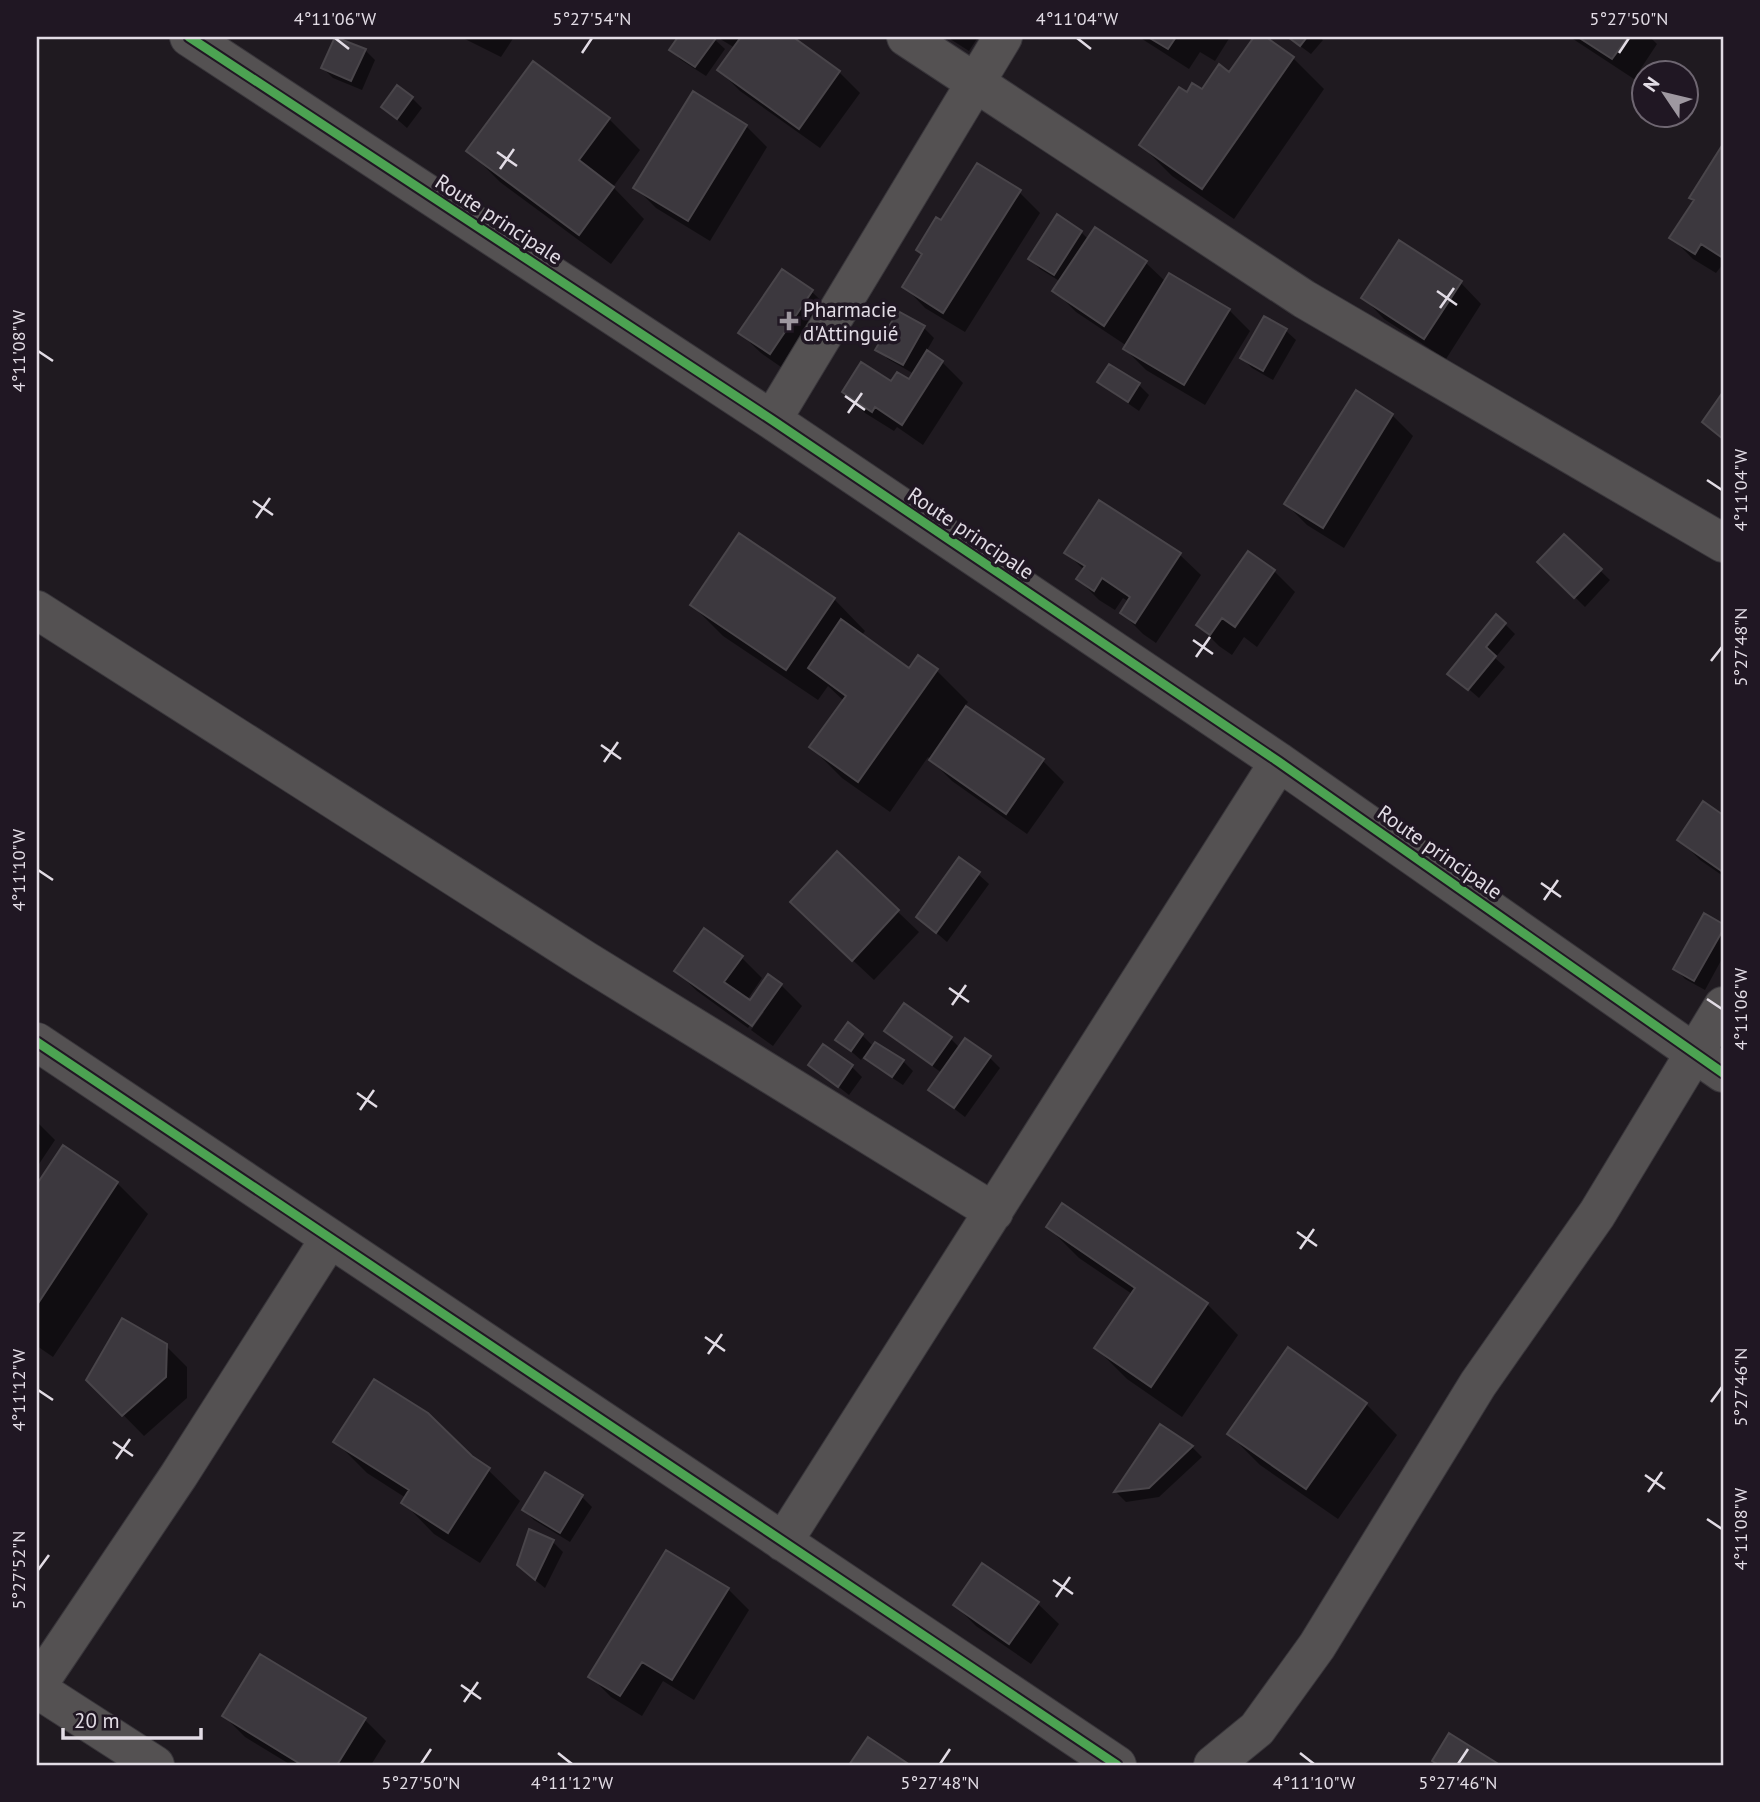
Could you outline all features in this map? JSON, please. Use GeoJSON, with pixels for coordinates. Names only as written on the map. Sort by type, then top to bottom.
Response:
{"type":"FeatureCollection","features":[{"type":"Feature","properties":{"kind":"street","name":"Route principale"},"geometry":{"type":"LineString","coordinates":[[189,37],[772,420],[1279,762],[1709,1062]]}},
{"type":"Feature","properties":{"kind":"street"},"geometry":{"type":"LineString","coordinates":[[906,37],[1304,299],[1723,544]]}},
{"type":"Feature","properties":{"kind":"street"},"geometry":{"type":"LineString","coordinates":[[772,420],[1003,37]]}},
{"type":"Feature","properties":{"kind":"street"},"geometry":{"type":"LineString","coordinates":[[37,610],[573,953],[994,1212]]}},
{"type":"Feature","properties":{"kind":"street"},"geometry":{"type":"LineString","coordinates":[[783,1542],[1279,762]]}},
{"type":"Feature","properties":{"kind":"street"},"geometry":{"type":"LineString","coordinates":[[1213,1765],[1256,1728],[1317,1646],[1478,1384],[1597,1214],[1709,1062],[1723,1006]]}},
{"type":"Feature","properties":{"kind":"street"},"geometry":{"type":"LineString","coordinates":[[37,1042],[1117,1765]]}},
{"type":"Feature","properties":{"kind":"street"},"geometry":{"type":"LineString","coordinates":[[155,1765],[37,1687],[179,1475],[330,1238]]}},
{"type":"Feature","properties":{"kind":"building"},"geometry":{"type":"Polygon","coordinates":[[[335,37],[366,49],[351,81],[321,68],[335,37]]]}},
{"type":"Feature","properties":{"kind":"building"},"geometry":{"type":"Polygon","coordinates":[[[678,37],[716,38],[695,67],[669,50],[678,37]]]}},
{"type":"Feature","properties":{"kind":"building"},"geometry":{"type":"Polygon","coordinates":[[[741,37],[793,37],[840,71],[799,129],[717,70],[741,37]]]}},
{"type":"Feature","properties":{"kind":"building"},"geometry":{"type":"Polygon","coordinates":[[[1148,37],[1176,37],[1168,49],[1148,37]]]}},
{"type":"Feature","properties":{"kind":"building"},"geometry":{"type":"Polygon","coordinates":[[[1254,37],[1266,37],[1294,57],[1202,189],[1139,145],[1179,87],[1187,92],[1192,83],[1202,89],[1219,64],[1229,72],[1254,37]]]}},
{"type":"Feature","properties":{"kind":"building"},"geometry":{"type":"Polygon","coordinates":[[[1288,37],[1307,37],[1300,46],[1288,37]]]}},
{"type":"Feature","properties":{"kind":"building"},"geometry":{"type":"Polygon","coordinates":[[[1578,37],[1628,37],[1612,59],[1578,37]]]}},
{"type":"Feature","properties":{"kind":"building"},"geometry":{"type":"Polygon","coordinates":[[[533,61],[610,118],[579,160],[614,187],[579,235],[466,151],[533,61]]]}},
{"type":"Feature","properties":{"kind":"building"},"geometry":{"type":"Polygon","coordinates":[[[397,85],[413,97],[397,119],[381,107],[397,85]]]}},
{"type":"Feature","properties":{"kind":"building"},"geometry":{"type":"Polygon","coordinates":[[[693,91],[747,125],[688,221],[633,188],[693,91]]]}},
{"type":"Feature","properties":{"kind":"building"},"geometry":{"type":"Polygon","coordinates":[[[1723,144],[1723,258],[1701,244],[1695,254],[1669,238],[1694,200],[1689,198],[1723,144]]]}},
{"type":"Feature","properties":{"kind":"building"},"geometry":{"type":"Polygon","coordinates":[[[977,163],[1021,190],[943,313],[902,287],[922,254],[916,250],[936,217],[941,220],[977,163]]]}},
{"type":"Feature","properties":{"kind":"building"},"geometry":{"type":"Polygon","coordinates":[[[1057,214],[1082,231],[1054,275],[1028,259],[1057,214]]]}},
{"type":"Feature","properties":{"kind":"building"},"geometry":{"type":"Polygon","coordinates":[[[1095,227],[1147,261],[1104,326],[1052,291],[1095,227]]]}},
{"type":"Feature","properties":{"kind":"building"},"geometry":{"type":"Polygon","coordinates":[[[1399,240],[1462,281],[1424,339],[1361,298],[1399,240]]]}},
{"type":"Feature","properties":{"kind":"building"},"geometry":{"type":"Polygon","coordinates":[[[782,269],[813,290],[770,354],[738,333],[782,269]]]}},
{"type":"Feature","properties":{"kind":"building"},"geometry":{"type":"Polygon","coordinates":[[[1169,273],[1230,309],[1184,385],[1123,349],[1169,273]]]}},
{"type":"Feature","properties":{"kind":"building"},"geometry":{"type":"Polygon","coordinates":[[[898,311],[925,326],[903,365],[875,350],[898,311]]]}},
{"type":"Feature","properties":{"kind":"building"},"geometry":{"type":"Polygon","coordinates":[[[1264,316],[1287,329],[1263,371],[1240,358],[1264,316]]]}},
{"type":"Feature","properties":{"kind":"building"},"geometry":{"type":"Polygon","coordinates":[[[927,350],[943,361],[902,425],[875,407],[872,412],[842,392],[861,362],[891,381],[897,372],[909,379],[927,350]]]}},
{"type":"Feature","properties":{"kind":"building"},"geometry":{"type":"Polygon","coordinates":[[[1109,364],[1140,383],[1128,402],[1097,382],[1109,364]]]}},
{"type":"Feature","properties":{"kind":"building"},"geometry":{"type":"Polygon","coordinates":[[[1356,390],[1393,414],[1323,528],[1284,504],[1356,390]]]}},
{"type":"Feature","properties":{"kind":"building"},"geometry":{"type":"Polygon","coordinates":[[[1723,392],[1723,439],[1702,422],[1723,392]]]}},
{"type":"Feature","properties":{"kind":"building"},"geometry":{"type":"Polygon","coordinates":[[[1099,500],[1181,553],[1135,623],[1120,613],[1130,597],[1102,578],[1094,591],[1076,579],[1085,566],[1064,553],[1099,500]]]}},
{"type":"Feature","properties":{"kind":"building"},"geometry":{"type":"Polygon","coordinates":[[[739,533],[835,598],[786,670],[690,605],[739,533]]]}},
{"type":"Feature","properties":{"kind":"building"},"geometry":{"type":"Polygon","coordinates":[[[1564,534],[1602,569],[1574,598],[1537,562],[1564,534]]]}},
{"type":"Feature","properties":{"kind":"building"},"geometry":{"type":"Polygon","coordinates":[[[1248,551],[1275,570],[1235,627],[1222,618],[1210,635],[1196,625],[1248,551]]]}},
{"type":"Feature","properties":{"kind":"building"},"geometry":{"type":"Polygon","coordinates":[[[1496,614],[1506,623],[1486,647],[1496,656],[1468,690],[1447,674],[1496,614]]]}},
{"type":"Feature","properties":{"kind":"building"},"geometry":{"type":"Polygon","coordinates":[[[841,619],[909,668],[918,655],[938,669],[858,782],[809,747],[846,696],[808,668],[841,619]]]}},
{"type":"Feature","properties":{"kind":"building"},"geometry":{"type":"Polygon","coordinates":[[[966,706],[1044,759],[1006,814],[929,760],[966,706]]]}},
{"type":"Feature","properties":{"kind":"building"},"geometry":{"type":"Polygon","coordinates":[[[1703,801],[1723,815],[1723,872],[1677,840],[1703,801]]]}},
{"type":"Feature","properties":{"kind":"building"},"geometry":{"type":"Polygon","coordinates":[[[837,851],[899,910],[852,961],[790,902],[837,851]]]}},
{"type":"Feature","properties":{"kind":"building"},"geometry":{"type":"Polygon","coordinates":[[[959,857],[980,872],[936,933],[916,917],[959,857]]]}},
{"type":"Feature","properties":{"kind":"building"},"geometry":{"type":"Polygon","coordinates":[[[1704,913],[1723,924],[1723,930],[1694,981],[1673,969],[1704,913]]]}},
{"type":"Feature","properties":{"kind":"building"},"geometry":{"type":"Polygon","coordinates":[[[704,928],[743,956],[724,982],[750,1000],[768,974],[782,984],[752,1026],[674,971],[704,928]]]}},
{"type":"Feature","properties":{"kind":"building"},"geometry":{"type":"Polygon","coordinates":[[[904,1003],[952,1037],[932,1065],[884,1031],[904,1003]]]}},
{"type":"Feature","properties":{"kind":"building"},"geometry":{"type":"Polygon","coordinates":[[[848,1022],[863,1034],[851,1051],[835,1040],[848,1022]]]}},
{"type":"Feature","properties":{"kind":"building"},"geometry":{"type":"Polygon","coordinates":[[[965,1038],[991,1056],[954,1108],[928,1090],[965,1038]]]}},
{"type":"Feature","properties":{"kind":"building"},"geometry":{"type":"Polygon","coordinates":[[[875,1042],[904,1060],[892,1077],[864,1058],[875,1042]]]}},
{"type":"Feature","properties":{"kind":"building"},"geometry":{"type":"Polygon","coordinates":[[[823,1044],[853,1065],[838,1087],[808,1065],[823,1044]]]}},
{"type":"Feature","properties":{"kind":"building"},"geometry":{"type":"Polygon","coordinates":[[[63,1145],[118,1182],[37,1305],[37,1184],[63,1145]]]}},
{"type":"Feature","properties":{"kind":"building"},"geometry":{"type":"Polygon","coordinates":[[[1062,1203],[1208,1303],[1151,1387],[1094,1348],[1135,1288],[1046,1227],[1062,1203]]]}},
{"type":"Feature","properties":{"kind":"building"},"geometry":{"type":"Polygon","coordinates":[[[122,1318],[167,1344],[166,1377],[122,1416],[86,1380],[122,1318]]]}},
{"type":"Feature","properties":{"kind":"building"},"geometry":{"type":"Polygon","coordinates":[[[1288,1347],[1367,1403],[1306,1489],[1227,1434],[1288,1347]]]}},
{"type":"Feature","properties":{"kind":"building"},"geometry":{"type":"Polygon","coordinates":[[[374,1379],[428,1413],[472,1456],[490,1468],[448,1533],[401,1503],[409,1490],[333,1442],[374,1379]]]}},
{"type":"Feature","properties":{"kind":"building"},"geometry":{"type":"Polygon","coordinates":[[[1160,1424],[1193,1446],[1149,1488],[1114,1492],[1160,1424]]]}},
{"type":"Feature","properties":{"kind":"building"},"geometry":{"type":"Polygon","coordinates":[[[545,1472],[583,1495],[560,1533],[522,1510],[545,1472]]]}},
{"type":"Feature","properties":{"kind":"building"},"geometry":{"type":"Polygon","coordinates":[[[529,1529],[554,1540],[535,1580],[517,1565],[529,1529]]]}},
{"type":"Feature","properties":{"kind":"building"},"geometry":{"type":"Polygon","coordinates":[[[666,1550],[729,1588],[672,1680],[642,1662],[620,1696],[588,1677],[666,1550]]]}},
{"type":"Feature","properties":{"kind":"building"},"geometry":{"type":"Polygon","coordinates":[[[982,1563],[1039,1602],[1009,1644],[953,1605],[982,1563]]]}},
{"type":"Feature","properties":{"kind":"building"},"geometry":{"type":"Polygon","coordinates":[[[260,1654],[366,1718],[337,1765],[302,1765],[222,1716],[260,1654]]]}},
{"type":"Feature","properties":{"kind":"building"},"geometry":{"type":"Polygon","coordinates":[[[1449,1733],[1500,1765],[1439,1765],[1432,1761],[1449,1733]]]}},
{"type":"Feature","properties":{"kind":"building"},"geometry":{"type":"Polygon","coordinates":[[[868,1737],[910,1765],[849,1765],[868,1737]]]}},
{"type":"Feature","properties":{"kind":"cycle path"},"geometry":{"type":"LineString","coordinates":[[189,37],[772,420],[1279,762],[1723,1073]]}},
{"type":"Feature","properties":{"kind":"cycle path"},"geometry":{"type":"LineString","coordinates":[[37,1042],[1117,1765]]}},
{"type":"Feature","properties":{"kind":"place","name":"Pharmacie d'Attinguié"},"geometry":{"type":"Point","coordinates":[789,321]}}]}
